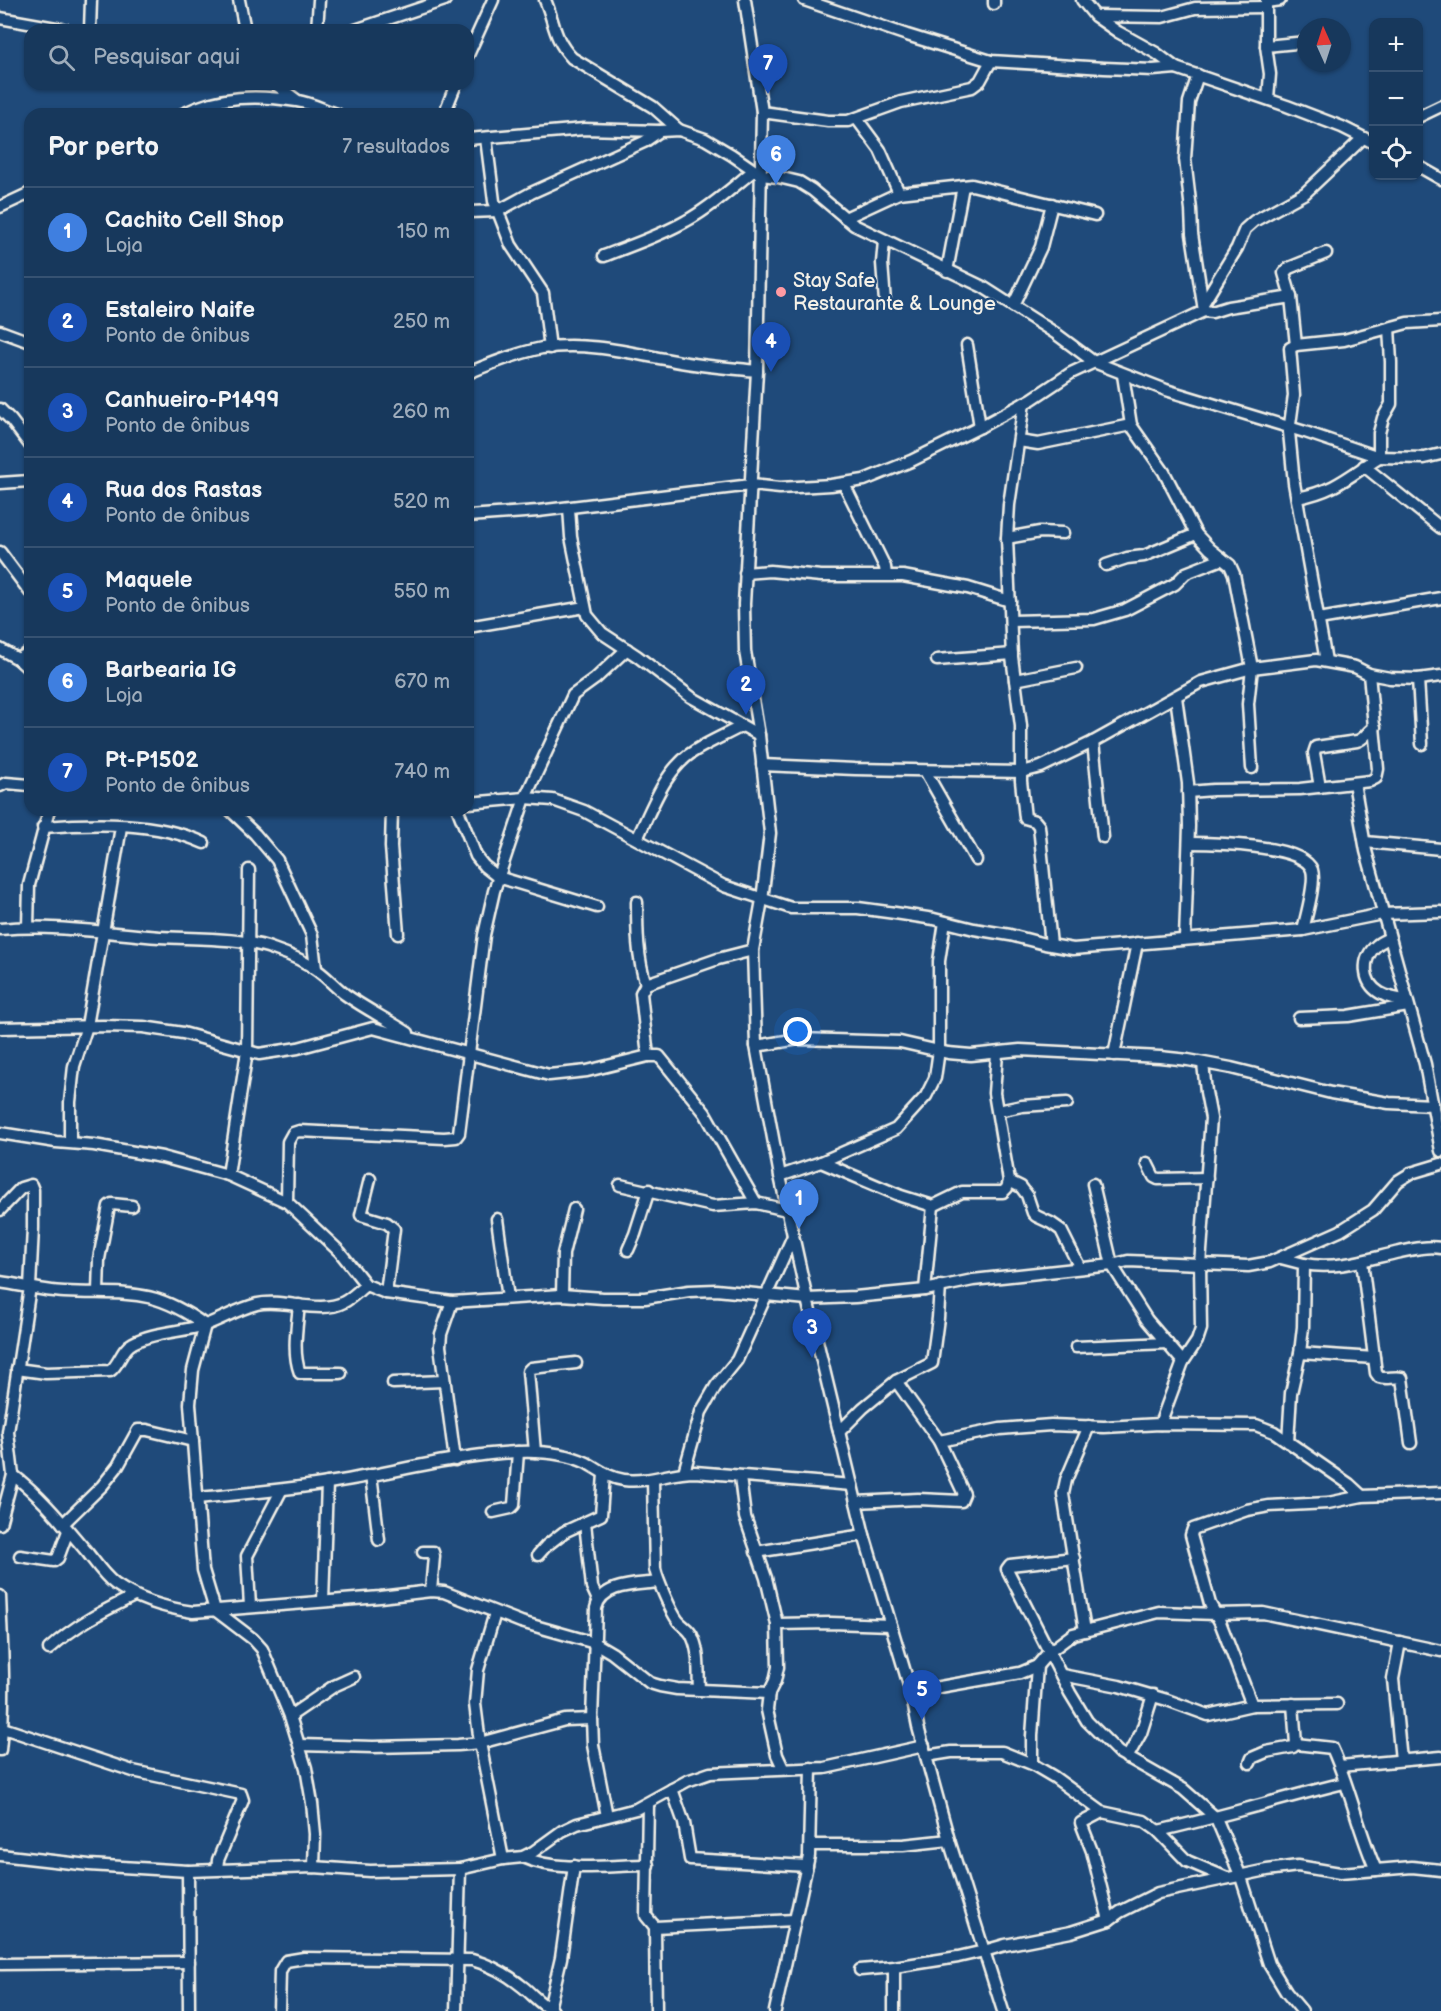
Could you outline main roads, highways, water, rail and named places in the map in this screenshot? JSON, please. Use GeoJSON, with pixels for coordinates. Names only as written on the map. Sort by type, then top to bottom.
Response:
{"type":"FeatureCollection","features":[{"type":"Feature","properties":{"kind":"place","name":"Pt-P1502"},"geometry":{"type":"Point","coordinates":[768,94]}},
{"type":"Feature","properties":{"kind":"place","name":"Barbearia IG"},"geometry":{"type":"Point","coordinates":[776,185]}},
{"type":"Feature","properties":{"kind":"place","name":"Stay Safe Restaurante & Lounge"},"geometry":{"type":"Point","coordinates":[781,292]}},
{"type":"Feature","properties":{"kind":"place","name":"Rua dos Rastas"},"geometry":{"type":"Point","coordinates":[771,372]}},
{"type":"Feature","properties":{"kind":"place","name":"Estaleiro Naife"},"geometry":{"type":"Point","coordinates":[746,715]}},
{"type":"Feature","properties":{"kind":"place","name":"Cachito Cell Shop"},"geometry":{"type":"Point","coordinates":[799,1229]}},
{"type":"Feature","properties":{"kind":"place","name":"Canhueiro-P1499"},"geometry":{"type":"Point","coordinates":[812,1358]}},
{"type":"Feature","properties":{"kind":"place","name":"Maquele"},"geometry":{"type":"Point","coordinates":[922,1720]}}]}
